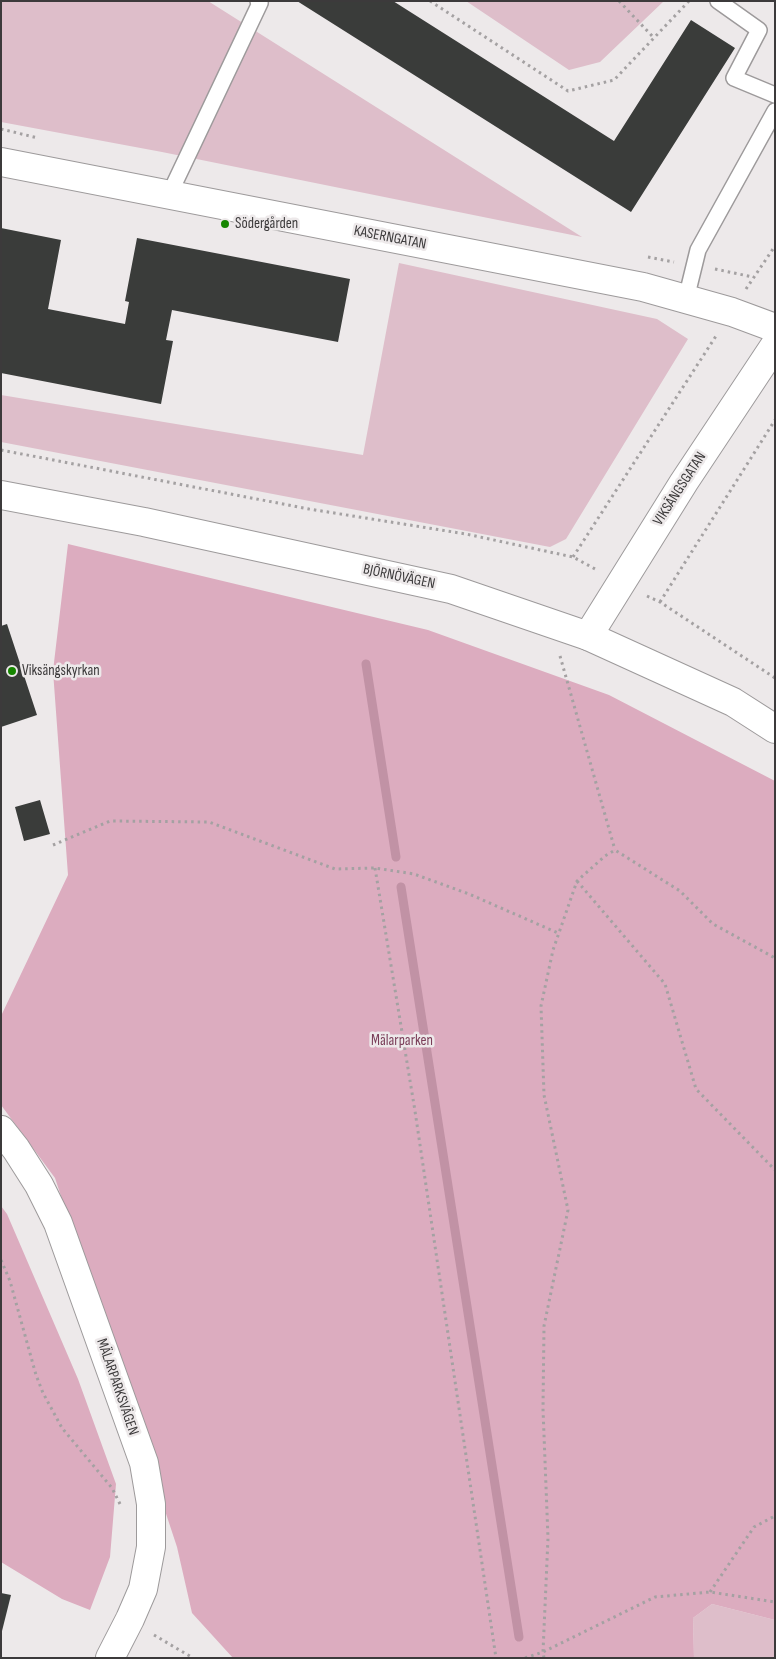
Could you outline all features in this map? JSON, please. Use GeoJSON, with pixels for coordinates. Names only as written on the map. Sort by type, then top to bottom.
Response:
{"type":"FeatureCollection","features":[{"type":"Feature","properties":{"kind":"street","name":"KASERNGATAN"},"geometry":{"type":"LineString","coordinates":[[1,162],[643,286],[732,312],[775,328]]}},
{"type":"Feature","properties":{"kind":"street","name":"VIKSÄNGSGATAN"},"geometry":{"type":"LineString","coordinates":[[588,636],[684,482],[775,345]]}},
{"type":"Feature","properties":{"kind":"street","name":"BJÖRNÖVÄGEN"},"geometry":{"type":"LineString","coordinates":[[1,495],[154,524],[451,588],[588,636],[733,702],[775,729]]}},
{"type":"Feature","properties":{"kind":"street","name":"MÄLARPARKSVÄGEN"},"geometry":{"type":"LineString","coordinates":[[1,1130],[16,1149],[39,1185],[58,1222],[144,1462],[151,1504],[151,1547],[142,1589],[130,1620],[110,1658]]}},
{"type":"Feature","properties":{"kind":"lane"},"geometry":{"type":"LineString","coordinates":[[169,195],[260,3],[258,1]]}},
{"type":"Feature","properties":{"kind":"lane"},"geometry":{"type":"LineString","coordinates":[[718,1],[759,30],[734,78],[775,95]]}},
{"type":"Feature","properties":{"kind":"lane"},"geometry":{"type":"LineString","coordinates":[[686,299],[698,250],[775,111]]}},
{"type":"Feature","properties":{"kind":"path"},"geometry":{"type":"LineString","coordinates":[[430,1],[568,91],[614,80],[689,1]]}},
{"type":"Feature","properties":{"kind":"path"},"geometry":{"type":"LineString","coordinates":[[619,1],[654,38]]}},
{"type":"Feature","properties":{"kind":"path"},"geometry":{"type":"LineString","coordinates":[[572,557],[775,246]]}},
{"type":"Feature","properties":{"kind":"path"},"geometry":{"type":"LineString","coordinates":[[660,602],[775,420]]}},
{"type":"Feature","properties":{"kind":"path"},"geometry":{"type":"LineString","coordinates":[[1,450],[309,508],[466,534],[572,557],[660,602],[775,678]]}},
{"type":"Feature","properties":{"kind":"path"},"geometry":{"type":"LineString","coordinates":[[559,652],[616,850],[680,891],[713,924],[775,958]]}},
{"type":"Feature","properties":{"kind":"path"},"geometry":{"type":"LineString","coordinates":[[53,845],[110,821],[209,822],[335,869],[375,868],[414,874],[460,891],[558,933]]}},
{"type":"Feature","properties":{"kind":"path"},"geometry":{"type":"LineString","coordinates":[[544,1658],[548,1538],[543,1409],[544,1326],[568,1210],[544,1095],[541,1006],[553,950],[577,881],[605,856],[616,850]]}},
{"type":"Feature","properties":{"kind":"path"},"geometry":{"type":"LineString","coordinates":[[375,868],[419,1140],[496,1658]]}},
{"type":"Feature","properties":{"kind":"path"},"geometry":{"type":"LineString","coordinates":[[577,881],[665,984],[696,1089],[775,1170]]}},
{"type":"Feature","properties":{"kind":"path"},"geometry":{"type":"LineString","coordinates":[[1,1260],[10,1281],[36,1375],[43,1393],[62,1428],[112,1488],[122,1513]]}},
{"type":"Feature","properties":{"kind":"path"},"geometry":{"type":"LineString","coordinates":[[710,1592],[754,1527],[775,1516]]}},
{"type":"Feature","properties":{"kind":"path"},"geometry":{"type":"LineString","coordinates":[[525,1658],[543,1652],[655,1597],[710,1592],[775,1602]]}},
{"type":"Feature","properties":{"kind":"shaded area"},"geometry":{"type":"Polygon","coordinates":[[[1,1],[208,1],[582,237],[162,152],[1,122],[1,1]]]}},
{"type":"Feature","properties":{"kind":"shaded area"},"geometry":{"type":"Polygon","coordinates":[[[466,1],[664,1],[600,62],[569,70],[466,1]]]}},
{"type":"Feature","properties":{"kind":"shaded area"},"geometry":{"type":"Polygon","coordinates":[[[399,263],[657,319],[688,339],[566,539],[550,547],[1,442],[1,395],[363,455],[399,263]]]}},
{"type":"Feature","properties":{"kind":"shaded area"},"geometry":{"type":"Polygon","coordinates":[[[712,1604],[775,1620],[775,1658],[694,1658],[693,1618],[712,1604]]]}},
{"type":"Feature","properties":{"kind":"green space","name":"Mälarparken"},"geometry":{"type":"Polygon","coordinates":[[[68,544],[428,630],[609,695],[775,781],[775,1620],[712,1604],[693,1618],[694,1658],[233,1658],[192,1613],[177,1547],[55,1178],[1,1105],[1,1016],[68,875],[53,671],[68,544]]]}},
{"type":"Feature","properties":{"kind":"green space"},"geometry":{"type":"Polygon","coordinates":[[[1,1206],[7,1214],[78,1379],[116,1484],[110,1557],[90,1610],[62,1599],[1,1562],[1,1206]]]}},
{"type":"Feature","properties":{"kind":"building"},"geometry":{"type":"Polygon","coordinates":[[[297,1],[393,1],[614,141],[691,20],[735,48],[631,212],[297,1]]]}},
{"type":"Feature","properties":{"kind":"building"},"geometry":{"type":"Polygon","coordinates":[[[1,228],[61,240],[48,309],[125,324],[129,302],[125,301],[137,238],[350,279],[338,342],[172,310],[166,340],[173,341],[161,404],[1,373],[1,228]]]}},
{"type":"Feature","properties":{"kind":"building","name":"Viksängskyrkan"},"geometry":{"type":"Polygon","coordinates":[[[7,624],[37,715],[1,727],[1,626],[7,624]]]}},
{"type":"Feature","properties":{"kind":"building"},"geometry":{"type":"Polygon","coordinates":[[[40,800],[50,834],[24,841],[15,807],[40,800]]]}},
{"type":"Feature","properties":{"kind":"building"},"geometry":{"type":"Polygon","coordinates":[[[1,1593],[11,1595],[2,1631],[1,1631],[1,1593]]]}},
{"type":"Feature","properties":{"kind":"waterway"},"geometry":{"type":"LineString","coordinates":[[366,664],[396,857]]}},
{"type":"Feature","properties":{"kind":"waterway"},"geometry":{"type":"LineString","coordinates":[[401,887],[519,1637]]}},
{"type":"Feature","properties":{"kind":"place","name":"Södergården"},"geometry":{"type":"Point","coordinates":[225,224]}},
{"type":"Feature","properties":{"kind":"place","name":"Viksängskyrkan"},"geometry":{"type":"Point","coordinates":[12,671]}}]}
